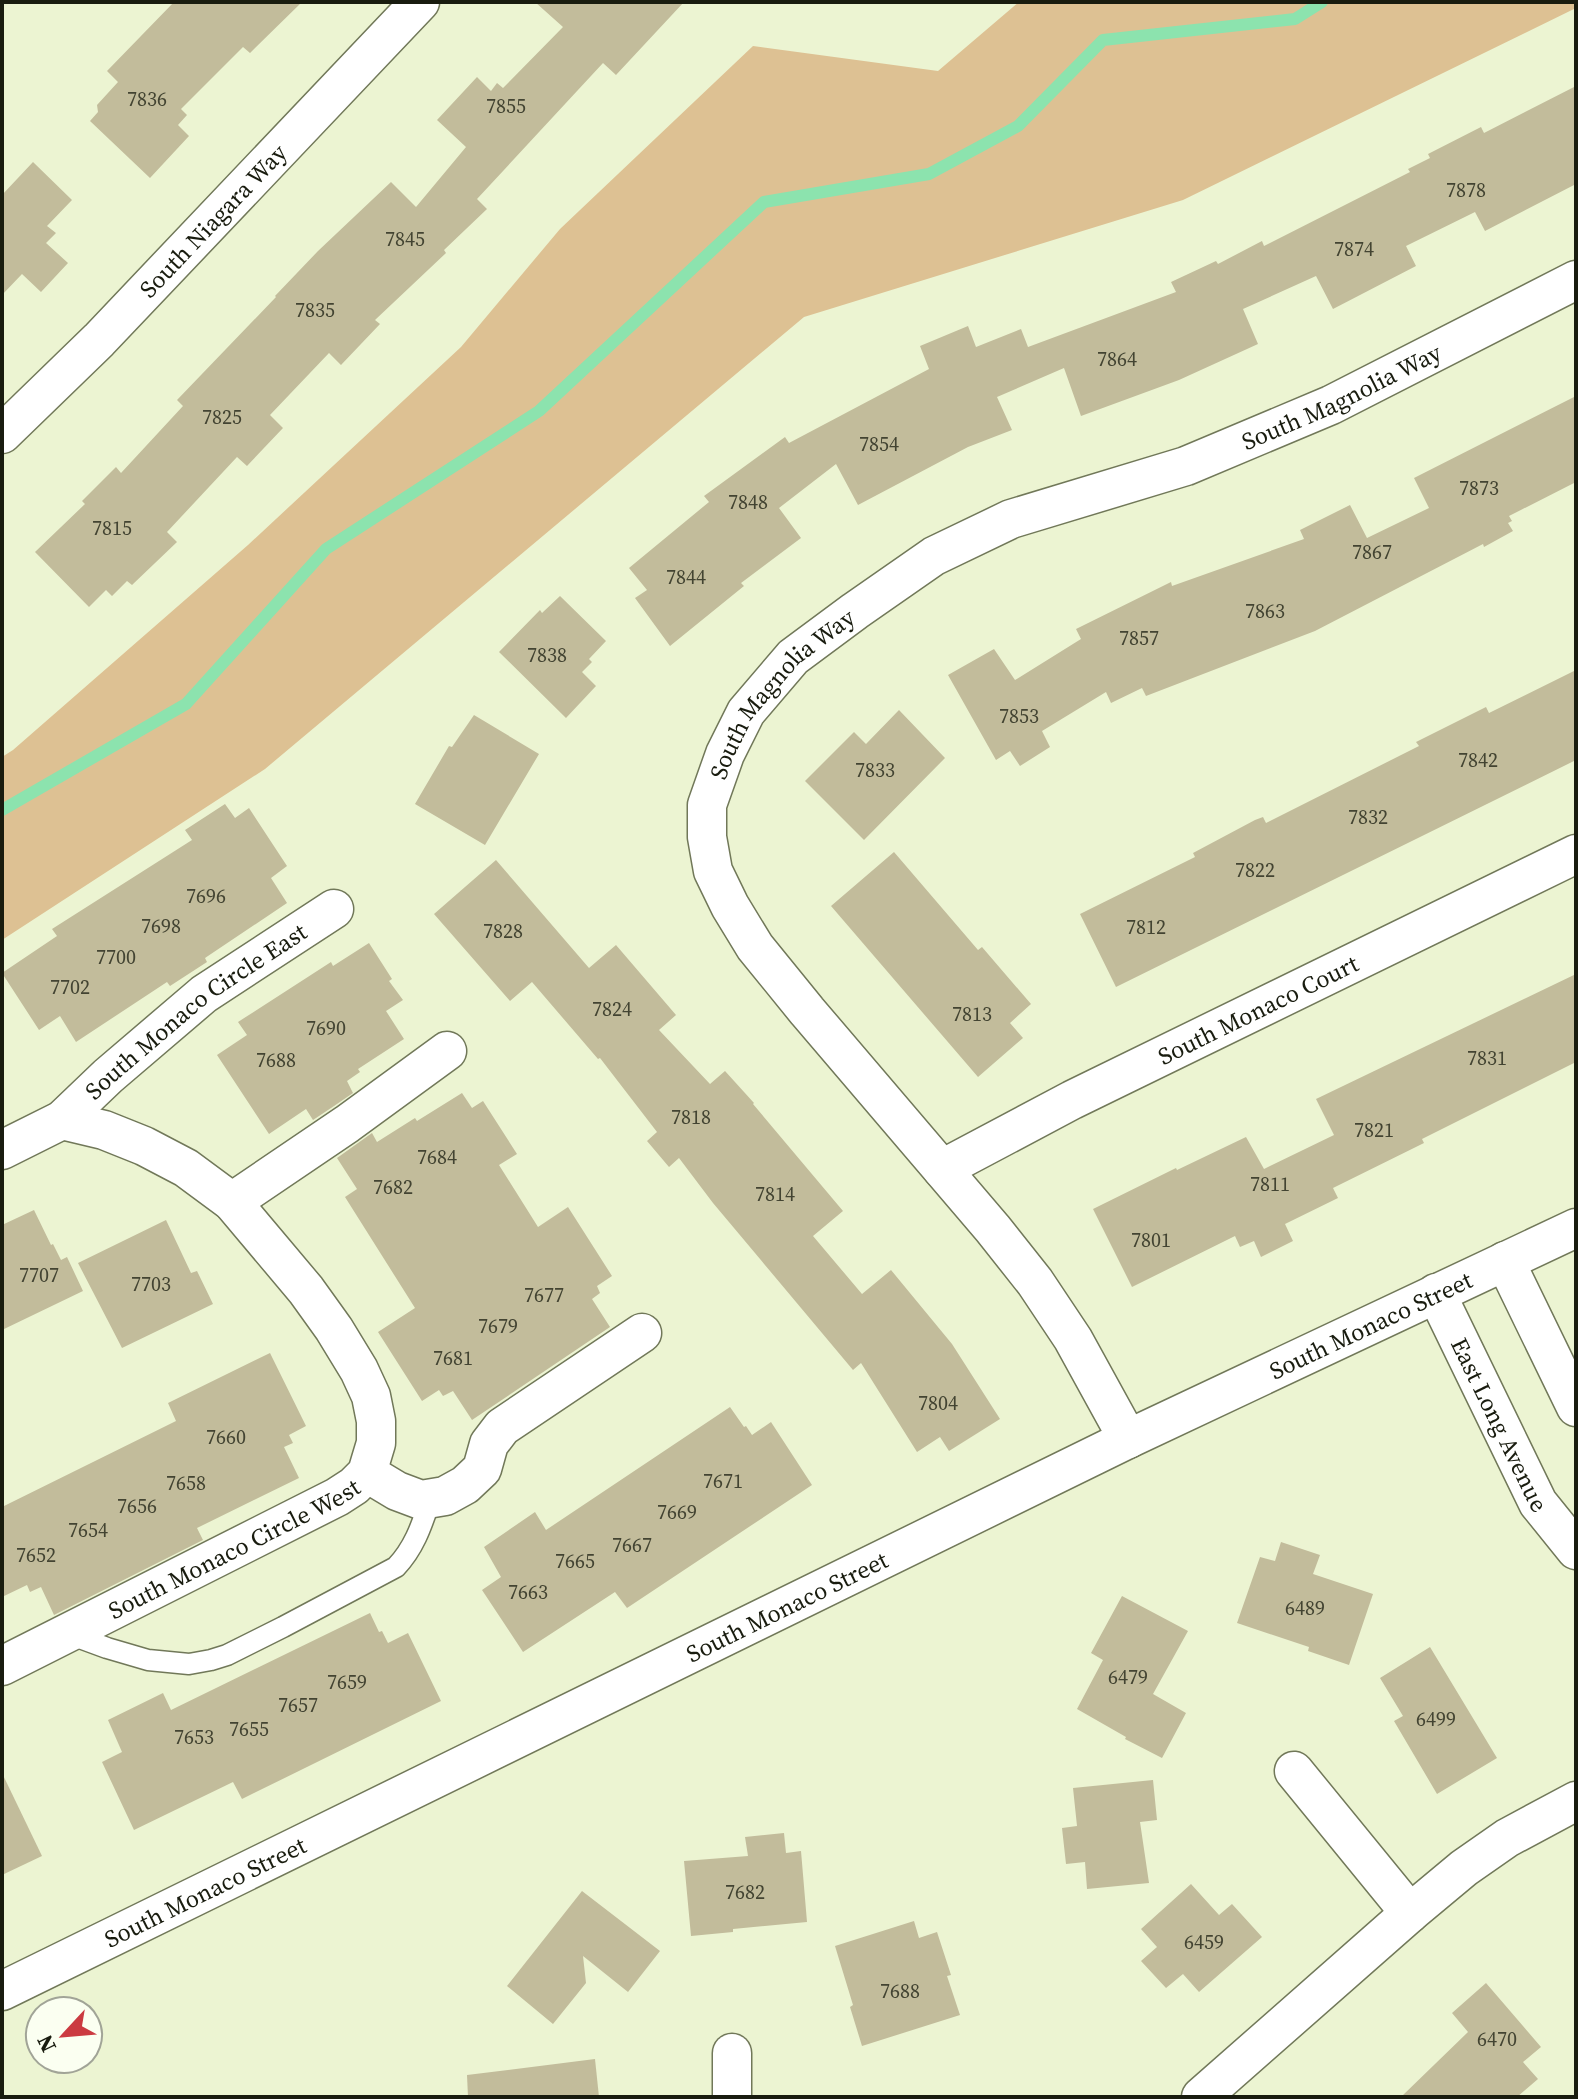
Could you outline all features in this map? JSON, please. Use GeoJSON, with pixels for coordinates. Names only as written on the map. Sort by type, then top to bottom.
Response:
{"type":"FeatureCollection","features":[{"type":"Feature","properties":{"kind":"street","name":"South Niagara Way"},"geometry":{"type":"LineString","coordinates":[[9,413],[99,340],[420,2]]}},
{"type":"Feature","properties":{"kind":"street","name":"South Magnolia Way"},"geometry":{"type":"LineString","coordinates":[[1128,1439],[1073,1339],[1035,1282],[755,947],[730,906],[713,871],[707,837],[707,805],[725,754],[746,712],[793,657],[934,556],[1011,519],[1186,466],[1331,405],[1576,280]]}},
{"type":"Feature","properties":{"kind":"street","name":"South Monaco Court"},"geometry":{"type":"LineString","coordinates":[[942,1169],[1072,1100],[1576,854]]}},
{"type":"Feature","properties":{"kind":"street","name":"South Monaco Circle East"},"geometry":{"type":"LineString","coordinates":[[2,1150],[62,1120],[204,994],[334,909]]}},
{"type":"Feature","properties":{"kind":"street"},"geometry":{"type":"LineString","coordinates":[[232,1202],[447,1051]]}},
{"type":"Feature","properties":{"kind":"street","name":"South Monaco Circle East"},"geometry":{"type":"LineString","coordinates":[[62,1120],[104,1130],[144,1146],[186,1168],[232,1202],[306,1290],[359,1370],[371,1396],[376,1421],[376,1443],[367,1473]]}},
{"type":"Feature","properties":{"kind":"street","name":"South Monaco Street"},"geometry":{"type":"LineString","coordinates":[[2,1991],[1128,1439],[1576,1228]]}},
{"type":"Feature","properties":{"kind":"street"},"geometry":{"type":"LineString","coordinates":[[1505,1261],[1576,1407]]}},
{"type":"Feature","properties":{"kind":"street","name":"East Long Avenue"},"geometry":{"type":"LineString","coordinates":[[1436,1293],[1538,1503],[1576,1550]]}},
{"type":"Feature","properties":{"kind":"street"},"geometry":{"type":"LineString","coordinates":[[431,1498],[445,1496],[465,1485],[482,1469],[489,1444],[502,1427],[642,1333]]}},
{"type":"Feature","properties":{"kind":"street","name":"South Monaco Circle West"},"geometry":{"type":"LineString","coordinates":[[2,1666],[337,1497],[367,1473],[397,1491],[421,1500],[431,1498]]}},
{"type":"Feature","properties":{"kind":"street"},"geometry":{"type":"LineString","coordinates":[[1294,1771],[1410,1913]]}},
{"type":"Feature","properties":{"kind":"street"},"geometry":{"type":"LineString","coordinates":[[1201,2097],[1464,1868],[1507,1838],[1576,1801]]}},
{"type":"Feature","properties":{"kind":"street"},"geometry":{"type":"LineString","coordinates":[[732,2053],[732,2097]]}},
{"type":"Feature","properties":{"kind":"lane"},"geometry":{"type":"LineString","coordinates":[[67,1633],[148,1660],[189,1664],[227,1655],[396,1567],[409,1554],[431,1498]]}},
{"type":"Feature","properties":{"kind":"shaded area"},"geometry":{"type":"Polygon","coordinates":[[[1019,2],[1576,2],[1576,8],[1183,200],[804,317],[265,769],[2,940],[2,757],[248,545],[461,347],[560,229],[753,46],[938,71],[1019,2]]]}},
{"type":"Feature","properties":{"kind":"building"},"geometry":{"type":"Polygon","coordinates":[[[174,2],[302,2],[250,53],[243,47],[181,109],[187,115],[178,125],[189,136],[150,178],[90,121],[98,112],[97,105],[118,82],[107,71],[174,2]]]}},
{"type":"Feature","properties":{"kind":"building"},"geometry":{"type":"Polygon","coordinates":[[[535,2],[684,2],[616,75],[603,63],[477,199],[487,209],[375,320],[380,324],[341,365],[329,353],[270,415],[283,428],[247,466],[237,457],[167,532],[177,542],[132,585],[127,581],[112,596],[106,590],[89,607],[35,552],[85,504],[82,501],[116,467],[121,473],[183,406],[177,400],[318,251],[391,182],[416,207],[466,147],[437,120],[477,77],[491,91],[497,83],[503,88],[563,27],[535,2]]]}},
{"type":"Feature","properties":{"kind":"building"},"geometry":{"type":"Polygon","coordinates":[[[1576,86],[1576,184],[1485,231],[1475,212],[1406,246],[1416,266],[1333,309],[1316,276],[1243,309],[1258,344],[1179,380],[1081,416],[1064,368],[997,397],[1012,430],[968,447],[858,505],[836,464],[779,508],[801,538],[741,583],[744,586],[670,646],[635,598],[647,590],[629,568],[709,502],[704,496],[785,437],[789,443],[929,369],[920,346],[968,326],[976,347],[1021,329],[1028,347],[1176,292],[1171,282],[1216,261],[1218,264],[1262,241],[1264,246],[1410,172],[1408,169],[1430,158],[1428,154],[1481,127],[1484,133],[1576,86]]]}},
{"type":"Feature","properties":{"kind":"building"},"geometry":{"type":"Polygon","coordinates":[[[33,162],[72,200],[47,226],[56,233],[46,243],[68,263],[41,292],[22,274],[2,295],[2,195],[33,162]]]}},
{"type":"Feature","properties":{"kind":"building"},"geometry":{"type":"Polygon","coordinates":[[[1576,396],[1576,482],[1509,516],[1512,521],[1508,523],[1513,531],[1315,631],[1146,696],[1142,688],[1111,703],[1106,692],[1042,731],[1050,747],[1020,766],[1010,751],[996,760],[948,675],[994,649],[1015,680],[1081,639],[1076,629],[1171,582],[1172,586],[1304,539],[1300,530],[1350,505],[1367,538],[1429,508],[1414,478],[1576,396]]]}},
{"type":"Feature","properties":{"kind":"building"},"geometry":{"type":"Polygon","coordinates":[[[560,596],[606,641],[589,659],[592,662],[582,672],[596,686],[566,718],[499,652],[540,610],[542,613],[560,596]]]}},
{"type":"Feature","properties":{"kind":"building"},"geometry":{"type":"Polygon","coordinates":[[[1576,670],[1576,760],[1116,987],[1080,914],[1195,857],[1193,853],[1255,820],[1263,817],[1266,823],[1419,746],[1416,742],[1486,707],[1489,713],[1576,670]]]}},
{"type":"Feature","properties":{"kind":"building"},"geometry":{"type":"Polygon","coordinates":[[[899,710],[945,758],[864,840],[805,781],[854,732],[866,744],[899,710]]]}},
{"type":"Feature","properties":{"kind":"building"},"geometry":{"type":"Polygon","coordinates":[[[474,715],[539,754],[485,845],[415,804],[449,746],[452,747],[474,715]]]}},
{"type":"Feature","properties":{"kind":"building"},"geometry":{"type":"Polygon","coordinates":[[[225,804],[235,818],[249,808],[287,866],[271,878],[287,903],[205,958],[207,962],[170,986],[167,982],[76,1042],[60,1016],[39,1030],[2,973],[57,936],[52,929],[192,840],[185,830],[225,804]]]}},
{"type":"Feature","properties":{"kind":"building"},"geometry":{"type":"Polygon","coordinates":[[[894,852],[978,950],[982,947],[1031,1004],[1010,1023],[1023,1038],[978,1077],[831,906],[894,852]]]}},
{"type":"Feature","properties":{"kind":"building"},"geometry":{"type":"Polygon","coordinates":[[[496,860],[589,968],[616,945],[676,1015],[659,1030],[710,1084],[725,1071],[843,1211],[813,1236],[862,1294],[891,1270],[952,1344],[1000,1419],[949,1451],[940,1437],[917,1452],[861,1363],[853,1370],[679,1158],[669,1167],[647,1141],[657,1132],[600,1058],[532,982],[510,1001],[434,914],[496,860]]]}},
{"type":"Feature","properties":{"kind":"building"},"geometry":{"type":"Polygon","coordinates":[[[369,943],[403,1000],[386,1011],[404,1039],[358,1069],[360,1072],[347,1081],[353,1093],[313,1120],[306,1109],[269,1134],[217,1055],[247,1035],[238,1022],[331,962],[333,966],[369,943]]]}},
{"type":"Feature","properties":{"kind":"building"},"geometry":{"type":"Polygon","coordinates":[[[1576,974],[1576,1062],[1422,1139],[1424,1143],[1333,1188],[1338,1198],[1285,1224],[1293,1241],[1261,1257],[1254,1241],[1240,1247],[1235,1236],[1132,1287],[1093,1209],[1246,1137],[1264,1169],[1334,1135],[1316,1099],[1576,974]]]}},
{"type":"Feature","properties":{"kind":"building"},"geometry":{"type":"Polygon","coordinates":[[[462,1093],[472,1108],[483,1101],[517,1154],[499,1165],[538,1227],[568,1207],[612,1276],[597,1286],[600,1293],[592,1299],[610,1327],[472,1420],[453,1391],[443,1396],[439,1390],[422,1401],[378,1332],[415,1308],[345,1197],[357,1189],[337,1158],[372,1133],[377,1142],[462,1093]]]}},
{"type":"Feature","properties":{"kind":"building"},"geometry":{"type":"Polygon","coordinates":[[[34,1210],[61,1260],[67,1257],[83,1291],[2,1330],[2,1225],[34,1210]]]}},
{"type":"Feature","properties":{"kind":"building"},"geometry":{"type":"Polygon","coordinates":[[[166,1220],[191,1273],[197,1271],[213,1304],[122,1348],[78,1263],[166,1220]]]}},
{"type":"Feature","properties":{"kind":"building"},"geometry":{"type":"Polygon","coordinates":[[[270,1353],[306,1426],[289,1435],[293,1443],[284,1447],[299,1478],[197,1528],[203,1540],[54,1615],[41,1587],[30,1592],[27,1585],[2,1597],[2,1507],[176,1421],[168,1403],[270,1353]]]}},
{"type":"Feature","properties":{"kind":"building"},"geometry":{"type":"Polygon","coordinates":[[[730,1407],[752,1435],[771,1422],[812,1485],[627,1608],[615,1592],[523,1652],[482,1590],[501,1577],[484,1547],[535,1512],[546,1530],[730,1407]]]}},
{"type":"Feature","properties":{"kind":"building"},"geometry":{"type":"Polygon","coordinates":[[[1281,1542],[1320,1555],[1313,1574],[1373,1594],[1349,1665],[1308,1651],[1309,1647],[1237,1623],[1260,1557],[1275,1561],[1281,1542]]]}},
{"type":"Feature","properties":{"kind":"building"},"geometry":{"type":"Polygon","coordinates":[[[1122,1596],[1188,1631],[1153,1694],[1186,1713],[1162,1758],[1077,1709],[1103,1660],[1091,1653],[1122,1596]]]}},
{"type":"Feature","properties":{"kind":"building"},"geometry":{"type":"Polygon","coordinates":[[[370,1613],[388,1643],[408,1633],[441,1701],[242,1799],[233,1782],[134,1830],[102,1762],[122,1752],[108,1720],[163,1693],[171,1710],[370,1613]]]}},
{"type":"Feature","properties":{"kind":"building"},"geometry":{"type":"Polygon","coordinates":[[[1430,1647],[1497,1758],[1437,1794],[1394,1721],[1403,1716],[1380,1678],[1430,1647]]]}},
{"type":"Feature","properties":{"kind":"building"},"geometry":{"type":"Polygon","coordinates":[[[2,1773],[42,1856],[2,1875],[2,1773]]]}},
{"type":"Feature","properties":{"kind":"building"},"geometry":{"type":"Polygon","coordinates":[[[1153,1780],[1157,1820],[1140,1822],[1149,1883],[1087,1889],[1085,1862],[1066,1864],[1062,1828],[1077,1826],[1073,1788],[1153,1780]]]}},
{"type":"Feature","properties":{"kind":"building"},"geometry":{"type":"Polygon","coordinates":[[[784,1833],[786,1853],[801,1851],[807,1922],[691,1936],[684,1861],[748,1856],[745,1837],[784,1833]]]}},
{"type":"Feature","properties":{"kind":"building"},"geometry":{"type":"Polygon","coordinates":[[[1191,1884],[1219,1915],[1232,1904],[1262,1937],[1199,1992],[1183,1974],[1166,1988],[1141,1961],[1157,1947],[1141,1929],[1191,1884]]]}},
{"type":"Feature","properties":{"kind":"building"},"geometry":{"type":"Polygon","coordinates":[[[582,1891],[660,1951],[628,1992],[583,1956],[586,1983],[553,2024],[507,1986],[582,1891]]]}},
{"type":"Feature","properties":{"kind":"building"},"geometry":{"type":"Polygon","coordinates":[[[914,1921],[919,1938],[937,1932],[960,2015],[862,2046],[835,1946],[914,1921]]]}},
{"type":"Feature","properties":{"kind":"building"},"geometry":{"type":"Polygon","coordinates":[[[1486,1983],[1541,2047],[1523,2062],[1538,2079],[1517,2097],[1401,2097],[1468,2032],[1452,2013],[1486,1983]]]}},
{"type":"Feature","properties":{"kind":"building"},"geometry":{"type":"Polygon","coordinates":[[[595,2059],[599,2097],[468,2097],[467,2075],[595,2059]]]}},
{"type":"Feature","properties":{"kind":"waterway"},"geometry":{"type":"LineString","coordinates":[[2,810],[186,704],[326,549],[539,411],[764,202],[929,174],[1018,126],[1103,40],[1295,19],[1322,2]]}}]}
